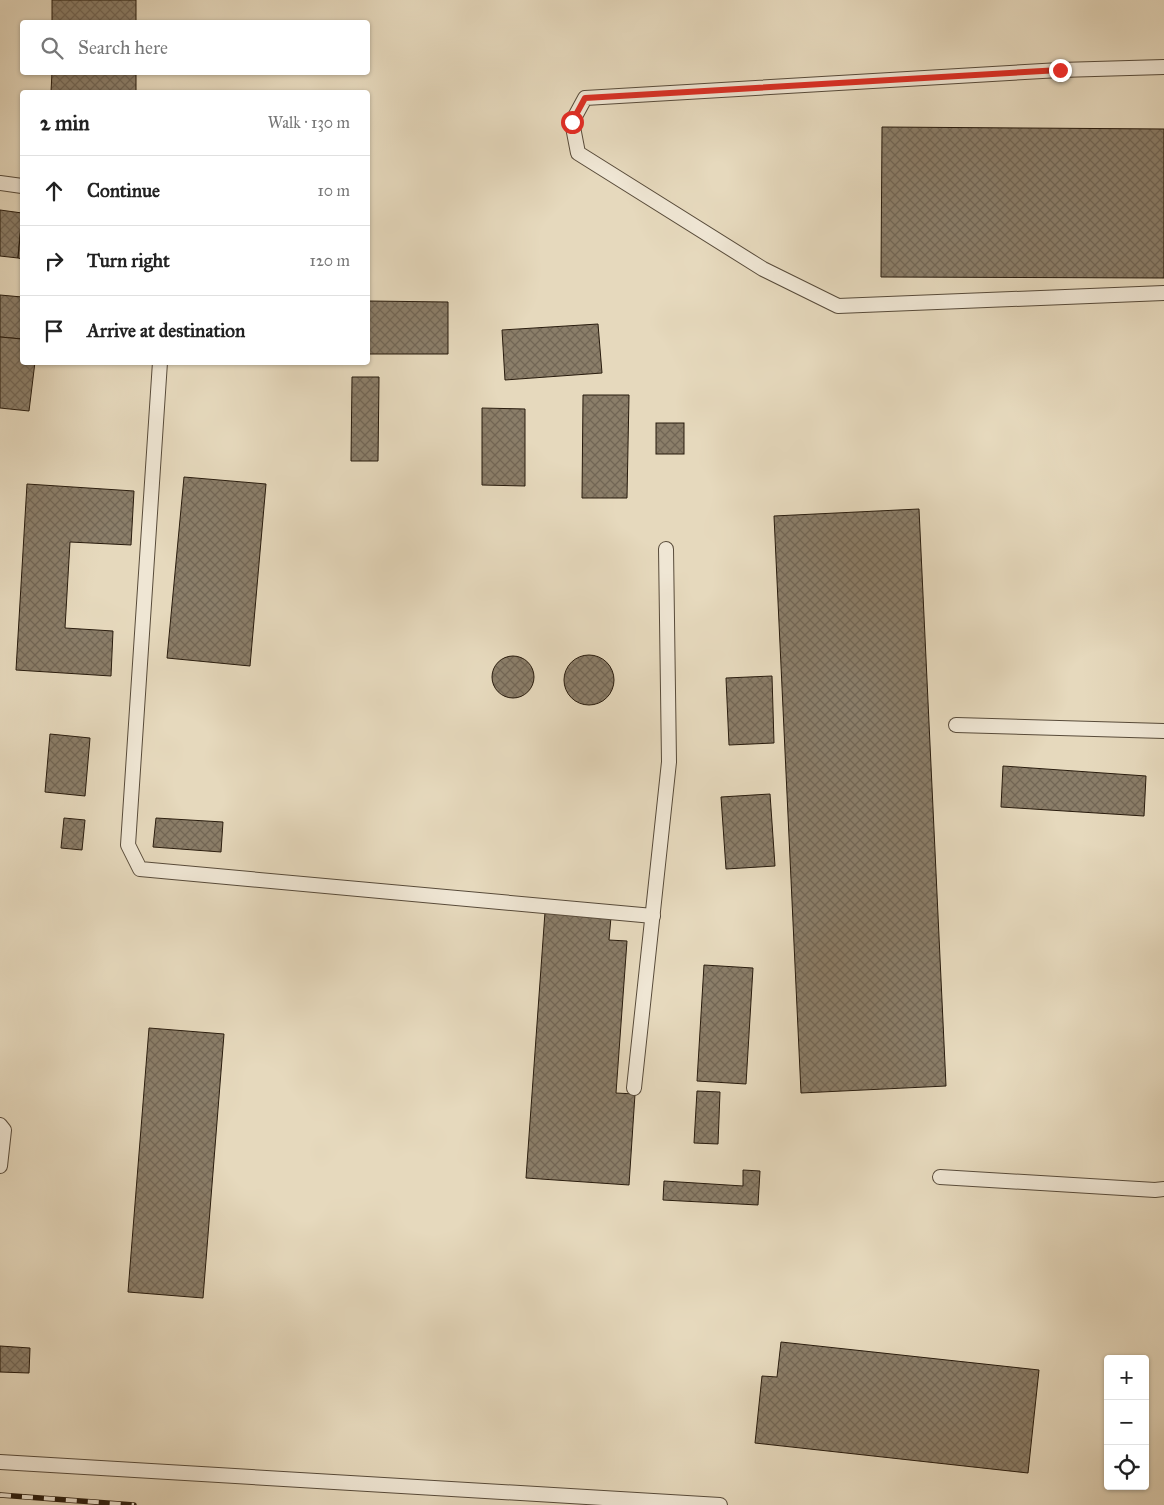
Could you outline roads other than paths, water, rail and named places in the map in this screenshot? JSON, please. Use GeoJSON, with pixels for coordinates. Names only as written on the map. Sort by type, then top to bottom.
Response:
{"type":"FeatureCollection","features":[{"type":"Feature","properties":{"kind":"lane"},"geometry":{"type":"LineString","coordinates":[[1164,67],[1060,70],[585,98],[572,122],[578,153],[763,269],[838,306],[1164,293]]}},
{"type":"Feature","properties":{"kind":"lane"},"geometry":{"type":"LineString","coordinates":[[0,183],[20,186]]}},
{"type":"Feature","properties":{"kind":"lane"},"geometry":{"type":"LineString","coordinates":[[160,365],[128,844],[140,869],[653,916]]}},
{"type":"Feature","properties":{"kind":"lane"},"geometry":{"type":"LineString","coordinates":[[634,1088],[668,762],[666,548]]}},
{"type":"Feature","properties":{"kind":"lane"},"geometry":{"type":"LineString","coordinates":[[956,724],[1164,731]]}},
{"type":"Feature","properties":{"kind":"lane"},"geometry":{"type":"LineString","coordinates":[[0,1125],[4,1130],[0,1166]]}},
{"type":"Feature","properties":{"kind":"lane"},"geometry":{"type":"LineString","coordinates":[[940,1177],[1164,1189]]}},
{"type":"Feature","properties":{"kind":"lane"},"geometry":{"type":"LineString","coordinates":[[0,1462],[720,1505]]}},
{"type":"Feature","properties":{"kind":"railway"},"geometry":{"type":"LineString","coordinates":[[0,1495],[134,1505]]}}]}
